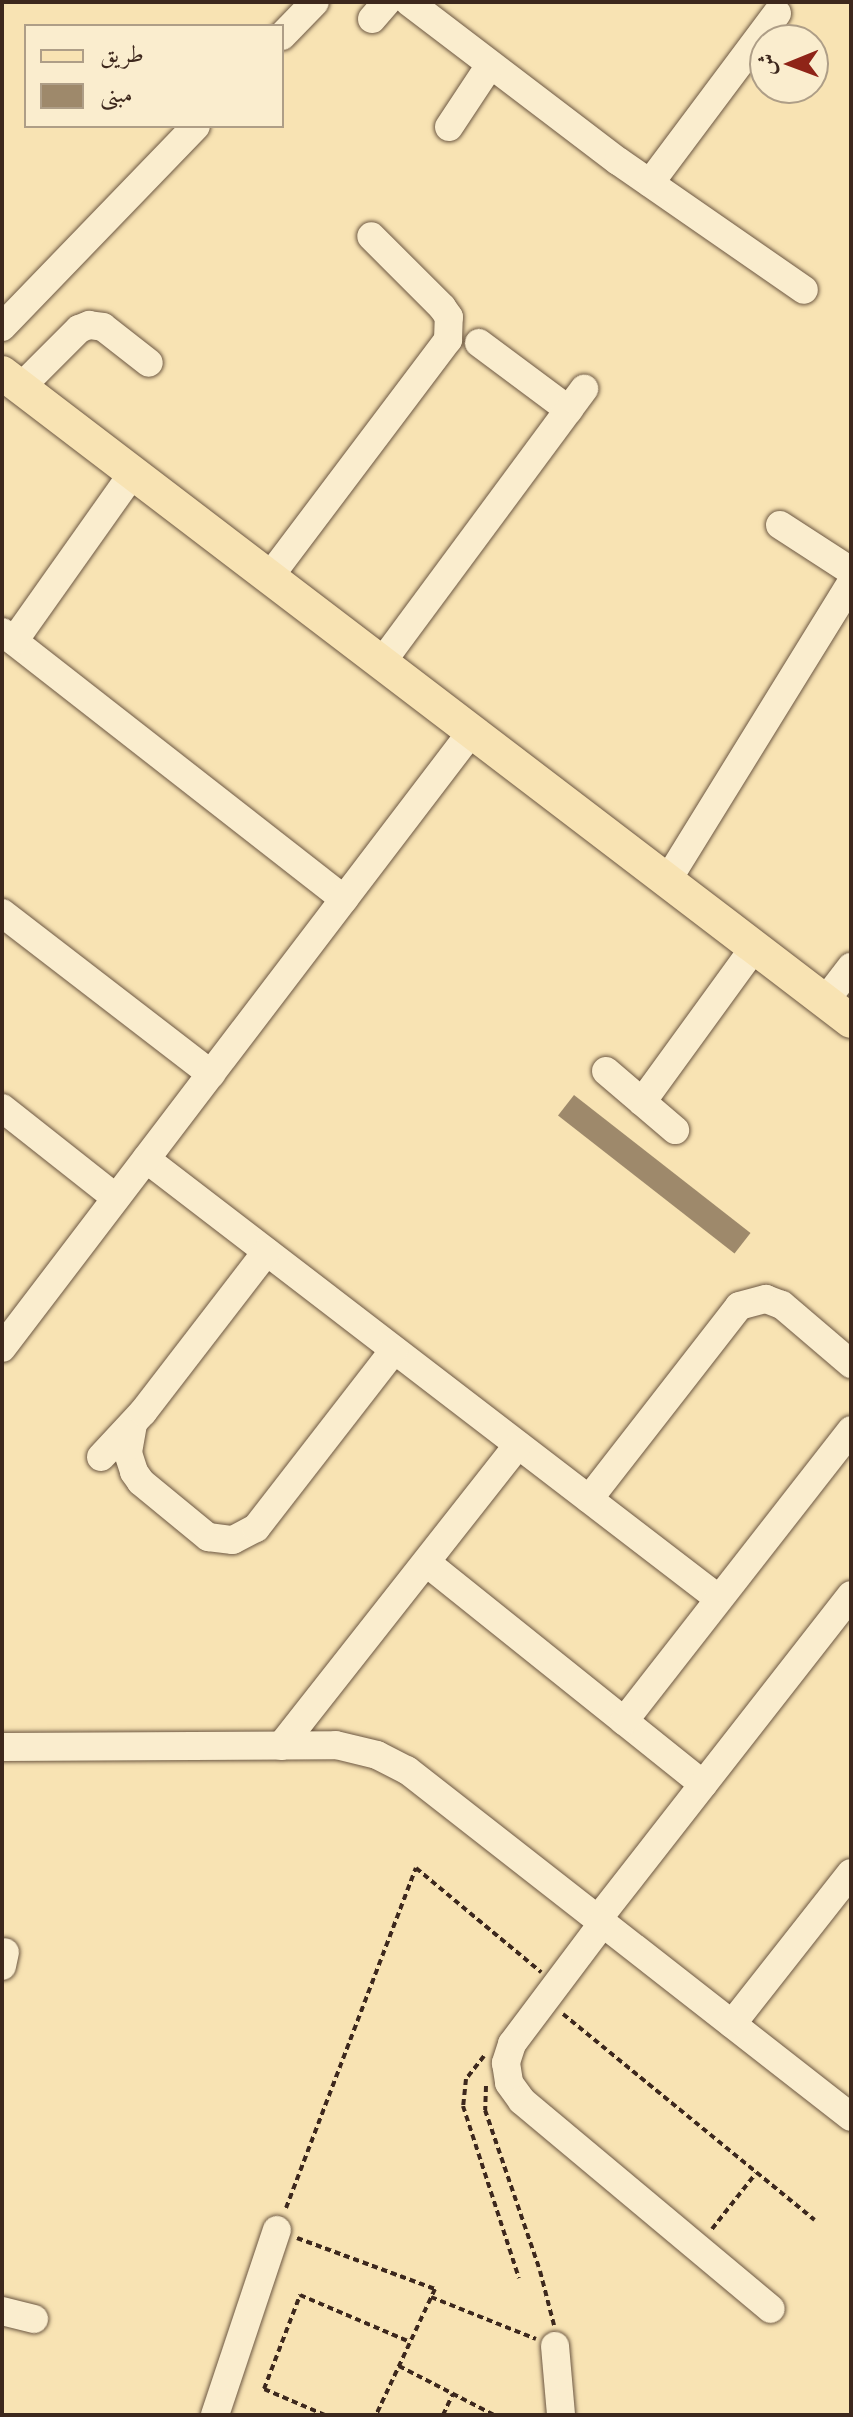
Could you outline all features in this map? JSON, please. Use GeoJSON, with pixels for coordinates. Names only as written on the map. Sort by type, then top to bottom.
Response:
{"type":"FeatureCollection","features":[{"type":"Feature","properties":{"kind":"main road"},"geometry":{"type":"LineString","coordinates":[[12,380],[838,1011]]}},
{"type":"Feature","properties":{"kind":"street"},"geometry":{"type":"LineString","coordinates":[[284,34],[315,2]]}},
{"type":"Feature","properties":{"kind":"street"},"geometry":{"type":"LineString","coordinates":[[409,2],[650,183],[804,290]]}},
{"type":"Feature","properties":{"kind":"street"},"geometry":{"type":"LineString","coordinates":[[650,183],[777,13]]}},
{"type":"Feature","properties":{"kind":"street"},"geometry":{"type":"LineString","coordinates":[[449,127],[490,65]]}},
{"type":"Feature","properties":{"kind":"street"},"geometry":{"type":"LineString","coordinates":[[2,327],[194,128]]}},
{"type":"Feature","properties":{"kind":"street"},"geometry":{"type":"LineString","coordinates":[[270,576],[448,340],[449,317],[442,307],[371,236]]}},
{"type":"Feature","properties":{"kind":"street"},"geometry":{"type":"LineString","coordinates":[[12,380],[79,329],[89,325],[103,327],[149,363]]}},
{"type":"Feature","properties":{"kind":"street"},"geometry":{"type":"LineString","coordinates":[[382,662],[577,399],[479,343]]}},
{"type":"Feature","properties":{"kind":"street"},"geometry":{"type":"LineString","coordinates":[[133,473],[8,637],[344,899]]}},
{"type":"Feature","properties":{"kind":"street"},"geometry":{"type":"LineString","coordinates":[[780,525],[851,571]]}},
{"type":"Feature","properties":{"kind":"street"},"geometry":{"type":"LineString","coordinates":[[667,881],[851,583]]}},
{"type":"Feature","properties":{"kind":"street"},"geometry":{"type":"LineString","coordinates":[[2,1348],[472,731]]}},
{"type":"Feature","properties":{"kind":"street"},"geometry":{"type":"LineString","coordinates":[[2,913],[211,1074]]}},
{"type":"Feature","properties":{"kind":"street"},"geometry":{"type":"LineString","coordinates":[[642,1102],[754,948]]}},
{"type":"Feature","properties":{"kind":"street"},"geometry":{"type":"LineString","coordinates":[[838,1011],[851,967]]}},
{"type":"Feature","properties":{"kind":"street"},"geometry":{"type":"LineString","coordinates":[[606,1071],[675,1130]]}},
{"type":"Feature","properties":{"kind":"street"},"geometry":{"type":"LineString","coordinates":[[2,1108],[116,1198]]}},
{"type":"Feature","properties":{"kind":"street"},"geometry":{"type":"LineString","coordinates":[[146,1159],[719,1599]]}},
{"type":"Feature","properties":{"kind":"street"},"geometry":{"type":"LineString","coordinates":[[101,1457],[133,1424],[266,1252]]}},
{"type":"Feature","properties":{"kind":"street"},"geometry":{"type":"LineString","coordinates":[[589,1499],[732,1313],[748,1302],[766,1299],[790,1309],[851,1364]]}},
{"type":"Feature","properties":{"kind":"street"},"geometry":{"type":"LineString","coordinates":[[133,1424],[128,1453],[141,1482],[208,1537],[233,1540],[256,1528],[394,1350]]}},
{"type":"Feature","properties":{"kind":"street"},"geometry":{"type":"LineString","coordinates":[[624,1721],[851,1430]]}},
{"type":"Feature","properties":{"kind":"street"},"geometry":{"type":"LineString","coordinates":[[281,1746],[518,1445]]}},
{"type":"Feature","properties":{"kind":"street"},"geometry":{"type":"LineString","coordinates":[[427,1563],[703,1784]]}},
{"type":"Feature","properties":{"kind":"street"},"geometry":{"type":"LineString","coordinates":[[771,2309],[522,2101],[509,2083],[499,2054],[512,2044],[546,1988],[851,1595]]}},
{"type":"Feature","properties":{"kind":"street"},"geometry":{"type":"LineString","coordinates":[[331,1686],[328,1714],[336,1745]]}},
{"type":"Feature","properties":{"kind":"street"},"geometry":{"type":"LineString","coordinates":[[2,1747],[336,1745],[377,1755],[407,1770],[851,2117]]}},
{"type":"Feature","properties":{"kind":"street"},"geometry":{"type":"LineString","coordinates":[[732,2024],[851,1873]]}},
{"type":"Feature","properties":{"kind":"street"},"geometry":{"type":"LineString","coordinates":[[215,2415],[277,2230]]}},
{"type":"Feature","properties":{"kind":"street"},"geometry":{"type":"LineString","coordinates":[[2,2311],[34,2319]]}},
{"type":"Feature","properties":{"kind":"street"},"geometry":{"type":"LineString","coordinates":[[555,2346],[561,2415]]}},
{"type":"Feature","properties":{"kind":"path"},"geometry":{"type":"LineString","coordinates":[[376,2415],[435,2289],[277,2230],[416,1868],[546,1988],[756,2173],[815,2220]]}},
{"type":"Feature","properties":{"kind":"path"},"geometry":{"type":"LineString","coordinates":[[499,2054],[466,2079],[463,2106],[519,2278]]}},
{"type":"Feature","properties":{"kind":"path"},"geometry":{"type":"LineString","coordinates":[[499,2054],[488,2080],[484,2102],[546,2290],[555,2346]]}},
{"type":"Feature","properties":{"kind":"path"},"geometry":{"type":"LineString","coordinates":[[698,2247],[756,2173]]}},
{"type":"Feature","properties":{"kind":"path"},"geometry":{"type":"LineString","coordinates":[[325,2415],[264,2389],[300,2295],[410,2342]]}},
{"type":"Feature","properties":{"kind":"path"},"geometry":{"type":"LineString","coordinates":[[431,2297],[555,2346]]}},
{"type":"Feature","properties":{"kind":"path"},"geometry":{"type":"LineString","coordinates":[[399,2366],[494,2415]]}},
{"type":"Feature","properties":{"kind":"path"},"geometry":{"type":"LineString","coordinates":[[443,2415],[453,2394]]}},
{"type":"Feature","properties":{"kind":"building"},"geometry":{"type":"Polygon","coordinates":[[[574,1095],[751,1233],[735,1253],[558,1115],[574,1095]]]}}]}
